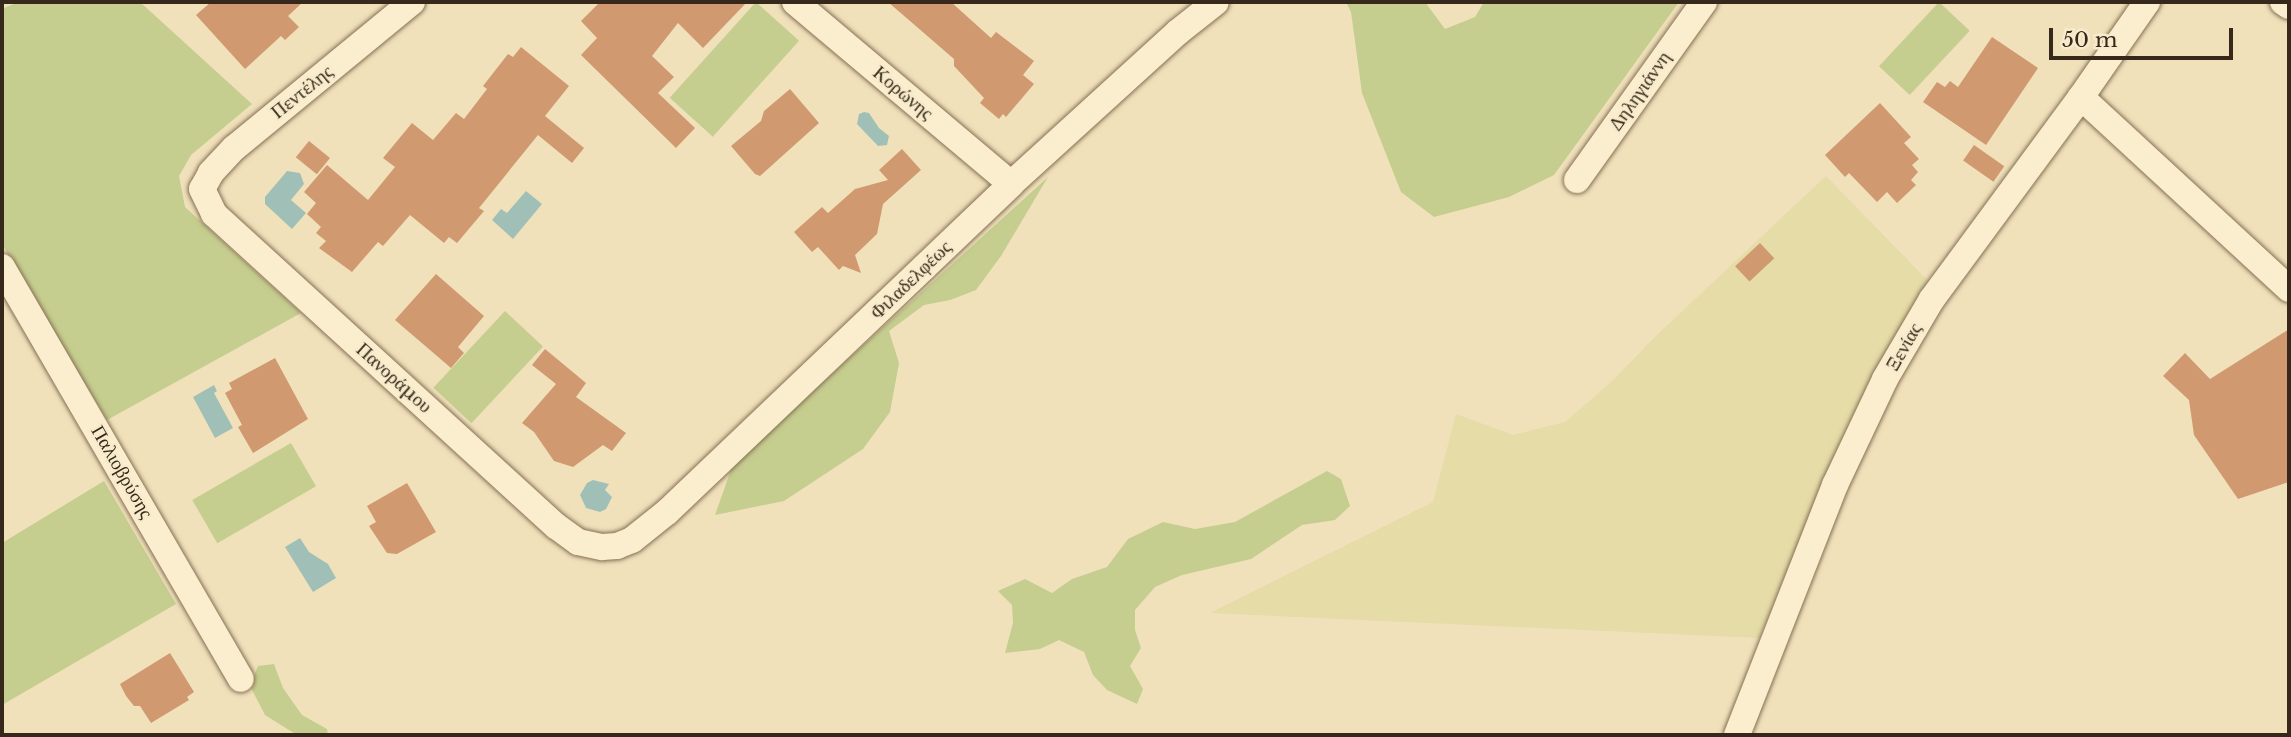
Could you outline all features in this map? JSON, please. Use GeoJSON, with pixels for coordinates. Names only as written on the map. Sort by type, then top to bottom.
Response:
{"type":"FeatureCollection","features":[{"type":"Feature","properties":{"kind":"street","name":"Πεντέλης"},"geometry":{"type":"LineString","coordinates":[[202,190],[211,173],[234,148],[412,2]]}},
{"type":"Feature","properties":{"kind":"street","name":"Κορώνης"},"geometry":{"type":"LineString","coordinates":[[794,2],[1011,184]]}},
{"type":"Feature","properties":{"kind":"street","name":"Φιλαδελφέως"},"geometry":{"type":"LineString","coordinates":[[602,547],[617,546],[632,540],[667,512],[1011,184],[1178,32],[1216,2]]}},
{"type":"Feature","properties":{"kind":"street","name":"Δηληγιάννη"},"geometry":{"type":"LineString","coordinates":[[1577,180],[1704,2]]}},
{"type":"Feature","properties":{"kind":"street","name":"Ξενίας"},"geometry":{"type":"LineString","coordinates":[[1737,735],[1835,485],[1885,379],[1932,299],[2081,97],[2147,2]]}},
{"type":"Feature","properties":{"kind":"street"},"geometry":{"type":"LineString","coordinates":[[2283,2],[2289,6]]}},
{"type":"Feature","properties":{"kind":"street"},"geometry":{"type":"LineString","coordinates":[[2081,97],[2289,289]]}},
{"type":"Feature","properties":{"kind":"street","name":"Πανοράμου"},"geometry":{"type":"LineString","coordinates":[[202,190],[214,214],[556,526],[578,542],[602,547]]}},
{"type":"Feature","properties":{"kind":"street","name":"Παλιοβρύσης"},"geometry":{"type":"LineString","coordinates":[[2,267],[241,679]]}},
{"type":"Feature","properties":{"kind":"shaded area"},"geometry":{"type":"Polygon","coordinates":[[[1826,176],[1931,284],[1856,408],[1759,638],[1210,613],[1433,502],[1456,414],[1513,435],[1565,422],[1610,383],[1661,331],[1826,176]]]}},
{"type":"Feature","properties":{"kind":"green space"},"geometry":{"type":"Polygon","coordinates":[[[18,2],[140,2],[252,104],[191,155],[179,176],[185,207],[301,313],[107,420],[2,244],[2,9],[18,2]]]}},
{"type":"Feature","properties":{"kind":"green space"},"geometry":{"type":"Polygon","coordinates":[[[756,2],[799,41],[713,137],[670,98],[756,2]]]}},
{"type":"Feature","properties":{"kind":"green space"},"geometry":{"type":"Polygon","coordinates":[[[1346,2],[1425,2],[1445,29],[1475,17],[1484,2],[1679,2],[1554,175],[1509,197],[1434,217],[1401,192],[1362,93],[1351,12],[1346,2]]]}},
{"type":"Feature","properties":{"kind":"green space"},"geometry":{"type":"Polygon","coordinates":[[[1939,2],[1970,31],[1910,95],[1879,66],[1939,2]]]}},
{"type":"Feature","properties":{"kind":"green space"},"geometry":{"type":"Polygon","coordinates":[[[1048,177],[1001,256],[976,290],[950,300],[924,305],[889,331],[899,363],[890,412],[863,449],[784,501],[715,515],[733,464],[1048,177]]]}},
{"type":"Feature","properties":{"kind":"green space"},"geometry":{"type":"Polygon","coordinates":[[[505,311],[543,346],[471,423],[433,388],[505,311]]]}},
{"type":"Feature","properties":{"kind":"green space"},"geometry":{"type":"Polygon","coordinates":[[[291,443],[316,486],[217,543],[192,500],[291,443]]]}},
{"type":"Feature","properties":{"kind":"green space"},"geometry":{"type":"Polygon","coordinates":[[[1327,471],[1341,479],[1350,506],[1335,520],[1302,525],[1251,559],[1182,575],[1155,587],[1135,610],[1135,630],[1141,648],[1130,666],[1143,689],[1137,704],[1107,690],[1093,675],[1084,652],[1059,640],[1040,649],[1005,653],[1013,623],[1012,605],[998,591],[1025,579],[1052,593],[1072,579],[1107,567],[1128,539],[1163,522],[1195,529],[1235,522],[1327,471]]]}},
{"type":"Feature","properties":{"kind":"green space"},"geometry":{"type":"Polygon","coordinates":[[[104,481],[176,604],[2,705],[2,543],[104,481]]]}},
{"type":"Feature","properties":{"kind":"green space"},"geometry":{"type":"Polygon","coordinates":[[[274,664],[283,688],[302,715],[327,729],[328,735],[297,735],[265,715],[250,686],[258,666],[274,664]]]}},
{"type":"Feature","properties":{"kind":"water"},"geometry":{"type":"Polygon","coordinates":[[[869,113],[879,128],[889,136],[887,145],[878,146],[857,124],[859,114],[869,113]]]}},
{"type":"Feature","properties":{"kind":"water"},"geometry":{"type":"Polygon","coordinates":[[[287,171],[300,173],[304,184],[291,200],[306,213],[292,229],[265,204],[265,197],[287,171]]]}},
{"type":"Feature","properties":{"kind":"water"},"geometry":{"type":"Polygon","coordinates":[[[526,191],[542,204],[513,239],[492,220],[501,209],[507,213],[526,191]]]}},
{"type":"Feature","properties":{"kind":"water"},"geometry":{"type":"Polygon","coordinates":[[[214,385],[217,391],[214,393],[233,428],[215,438],[193,397],[214,385]]]}},
{"type":"Feature","properties":{"kind":"water"},"geometry":{"type":"Polygon","coordinates":[[[593,480],[609,484],[605,490],[612,497],[606,509],[600,512],[586,508],[580,495],[587,483],[593,480]]]}},
{"type":"Feature","properties":{"kind":"water"},"geometry":{"type":"Polygon","coordinates":[[[300,538],[309,552],[328,564],[336,578],[313,592],[285,547],[300,538]]]}},
{"type":"Feature","properties":{"kind":"building"},"geometry":{"type":"Polygon","coordinates":[[[211,2],[303,2],[288,16],[299,27],[285,40],[281,36],[245,69],[196,15],[211,2]]]}},
{"type":"Feature","properties":{"kind":"building"},"geometry":{"type":"Polygon","coordinates":[[[600,2],[747,2],[703,48],[678,23],[652,56],[674,77],[658,93],[695,128],[676,148],[581,55],[597,38],[581,21],[600,2]]]}},
{"type":"Feature","properties":{"kind":"building"},"geometry":{"type":"Polygon","coordinates":[[[888,2],[951,2],[991,38],[996,32],[1034,61],[1023,75],[1034,84],[1006,117],[1003,114],[999,119],[980,103],[984,98],[954,66],[954,59],[888,2]]]}},
{"type":"Feature","properties":{"kind":"building"},"geometry":{"type":"Polygon","coordinates":[[[1992,37],[2038,68],[1986,145],[1923,102],[1937,82],[1945,87],[1950,81],[1958,87],[1992,37]]]}},
{"type":"Feature","properties":{"kind":"building"},"geometry":{"type":"Polygon","coordinates":[[[521,47],[569,86],[545,116],[584,148],[572,163],[538,135],[479,208],[484,211],[457,243],[449,237],[444,243],[410,215],[383,246],[378,242],[352,272],[319,248],[326,241],[316,233],[321,227],[307,214],[316,203],[304,192],[327,165],[368,200],[395,167],[383,158],[412,123],[433,140],[456,113],[464,119],[487,89],[483,86],[508,54],[513,57],[521,47]]]}},
{"type":"Feature","properties":{"kind":"building"},"geometry":{"type":"Polygon","coordinates":[[[790,89],[819,123],[760,176],[755,174],[731,146],[761,121],[764,111],[790,89]]]}},
{"type":"Feature","properties":{"kind":"building"},"geometry":{"type":"Polygon","coordinates":[[[1880,103],[1911,137],[1904,143],[1919,159],[1912,165],[1918,172],[1911,180],[1916,185],[1897,203],[1887,192],[1877,202],[1849,173],[1845,177],[1825,155],[1880,103]]]}},
{"type":"Feature","properties":{"kind":"building"},"geometry":{"type":"Polygon","coordinates":[[[309,141],[330,158],[317,174],[296,157],[309,141]]]}},
{"type":"Feature","properties":{"kind":"building"},"geometry":{"type":"Polygon","coordinates":[[[1974,145],[2004,166],[1993,182],[1963,161],[1974,145]]]}},
{"type":"Feature","properties":{"kind":"building"},"geometry":{"type":"Polygon","coordinates":[[[902,149],[921,170],[883,204],[877,234],[855,255],[861,273],[843,266],[839,270],[818,247],[812,252],[794,232],[822,207],[828,213],[855,189],[888,180],[879,170],[902,149]]]}},
{"type":"Feature","properties":{"kind":"building"},"geometry":{"type":"Polygon","coordinates":[[[1760,243],[1774,258],[1749,282],[1735,266],[1760,243]]]}},
{"type":"Feature","properties":{"kind":"building"},"geometry":{"type":"Polygon","coordinates":[[[436,274],[484,316],[458,347],[464,353],[451,368],[395,320],[436,274]]]}},
{"type":"Feature","properties":{"kind":"building"},"geometry":{"type":"Polygon","coordinates":[[[2289,329],[2289,482],[2238,499],[2194,435],[2189,400],[2163,376],[2185,353],[2210,379],[2289,329]]]}},
{"type":"Feature","properties":{"kind":"building"},"geometry":{"type":"Polygon","coordinates":[[[545,349],[586,383],[576,397],[626,433],[612,451],[603,445],[573,467],[554,461],[534,432],[522,423],[556,384],[532,365],[545,349]]]}},
{"type":"Feature","properties":{"kind":"building"},"geometry":{"type":"Polygon","coordinates":[[[275,358],[308,419],[253,453],[238,427],[242,425],[225,393],[232,389],[229,383],[275,358]]]}},
{"type":"Feature","properties":{"kind":"building"},"geometry":{"type":"Polygon","coordinates":[[[407,483],[436,532],[397,554],[387,553],[369,526],[376,522],[367,506],[407,483]]]}},
{"type":"Feature","properties":{"kind":"building"},"geometry":{"type":"Polygon","coordinates":[[[170,653],[194,692],[187,697],[189,700],[151,723],[140,706],[134,706],[126,696],[120,684],[170,653]]]}}]}
